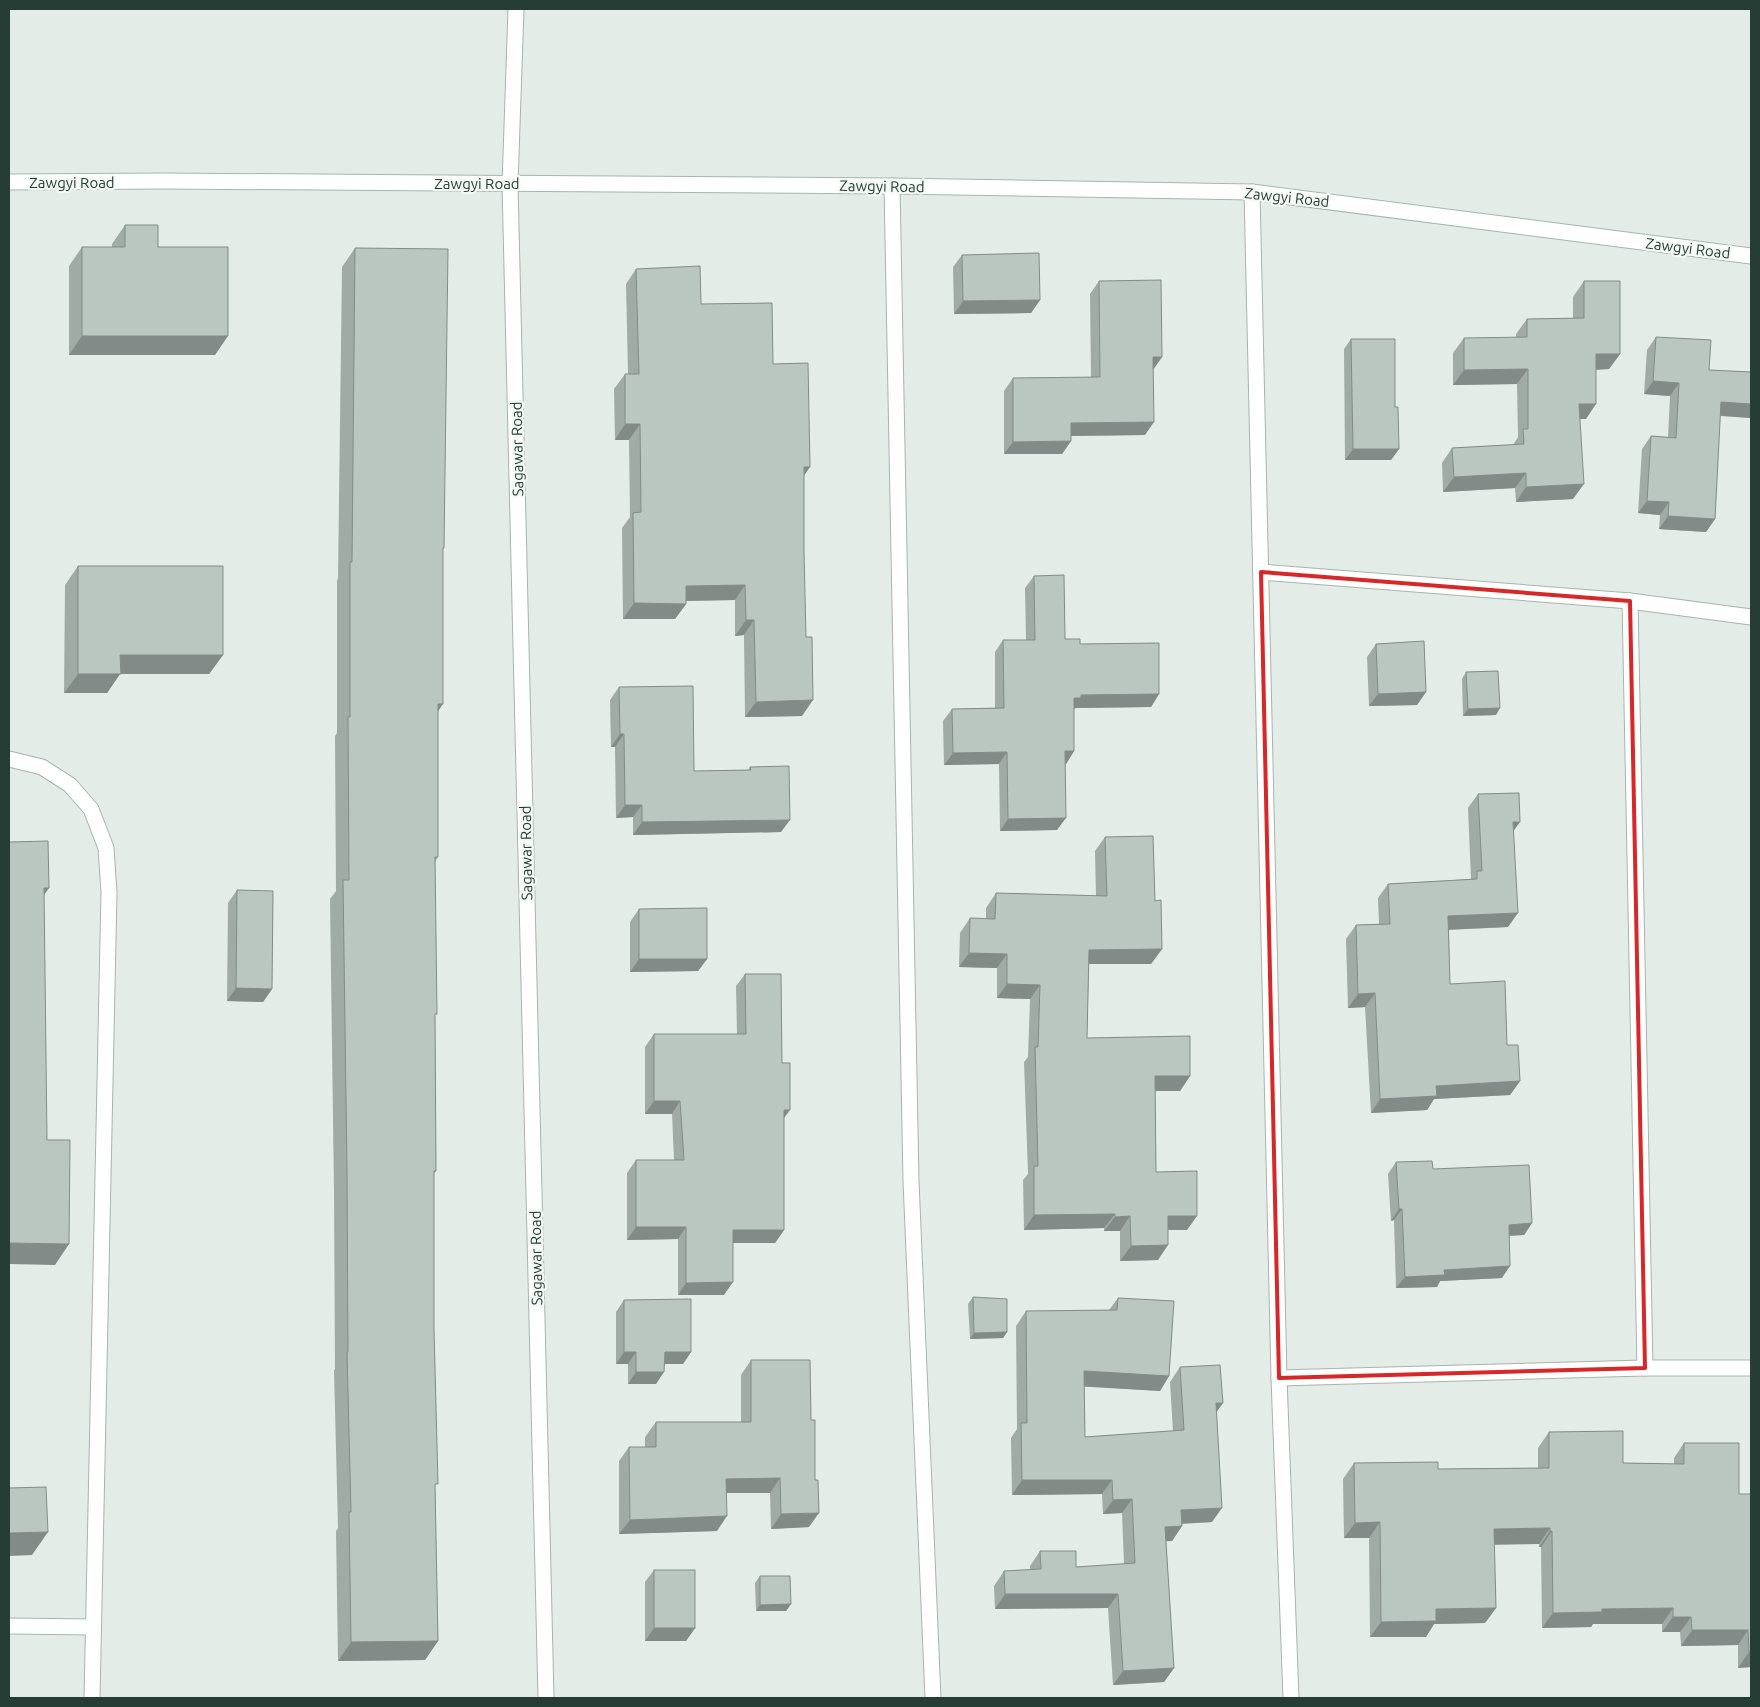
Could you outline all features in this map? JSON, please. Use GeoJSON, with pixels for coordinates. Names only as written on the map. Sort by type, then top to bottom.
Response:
{"type":"FeatureCollection","features":[{"type":"Feature","properties":{"kind":"street","name":"Sagawar Road"},"geometry":{"type":"LineString","coordinates":[[516,9],[510,184],[546,1698]]}},
{"type":"Feature","properties":{"kind":"street","name":"Zawgyi Road"},"geometry":{"type":"LineString","coordinates":[[9,182],[892,186],[1252,192],[1751,256]]}},
{"type":"Feature","properties":{"kind":"street"},"geometry":{"type":"LineString","coordinates":[[892,186],[911,1181],[933,1698]]}},
{"type":"Feature","properties":{"kind":"street"},"geometry":{"type":"LineString","coordinates":[[1252,192],[1278,1378],[1291,1698]]}},
{"type":"Feature","properties":{"kind":"street"},"geometry":{"type":"LineString","coordinates":[[1261,572],[1630,601],[1751,617]]}},
{"type":"Feature","properties":{"kind":"street"},"geometry":{"type":"LineString","coordinates":[[1630,601],[1645,1368]]}},
{"type":"Feature","properties":{"kind":"street"},"geometry":{"type":"LineString","coordinates":[[9,759],[42,768],[70,785],[91,809],[106,848],[109,892],[92,1698]]}},
{"type":"Feature","properties":{"kind":"street"},"geometry":{"type":"LineString","coordinates":[[1278,1378],[1645,1368],[1751,1368]]}},
{"type":"Feature","properties":{"kind":"street"},"geometry":{"type":"LineString","coordinates":[[9,1626],[93,1627]]}},
{"type":"Feature","properties":{"kind":"highlighted area"},"geometry":{"type":"Polygon","coordinates":[[[1261,572],[1630,601],[1645,1368],[1279,1378],[1261,572]]]}},
{"type":"Feature","properties":{"kind":"building"},"geometry":{"type":"Polygon","coordinates":[[[125,225],[158,225],[158,247],[228,247],[228,336],[82,336],[82,247],[125,247],[125,225]]]}},
{"type":"Feature","properties":{"kind":"building"},"geometry":{"type":"Polygon","coordinates":[[[355,248],[448,249],[443,548],[443,704],[438,704],[438,857],[435,857],[437,1014],[435,1014],[434,1329],[438,1484],[435,1484],[438,1641],[351,1642],[343,880],[349,880],[348,717],[350,717],[350,562],[352,562],[355,248]]]}},
{"type":"Feature","properties":{"kind":"building"},"geometry":{"type":"Polygon","coordinates":[[[1039,253],[1040,300],[963,301],[962,255],[1039,253]]]}},
{"type":"Feature","properties":{"kind":"building"},"geometry":{"type":"Polygon","coordinates":[[[700,266],[701,304],[772,303],[773,364],[808,363],[810,467],[804,467],[804,551],[806,637],[812,637],[813,700],[756,702],[754,620],[746,620],[745,585],[686,586],[686,604],[634,603],[633,513],[641,512],[640,424],[625,424],[625,374],[639,374],[636,269],[700,266]]]}},
{"type":"Feature","properties":{"kind":"building"},"geometry":{"type":"Polygon","coordinates":[[[1161,280],[1162,357],[1153,357],[1154,422],[1071,423],[1071,441],[1013,442],[1013,378],[1100,377],[1099,281],[1161,280]]]}},
{"type":"Feature","properties":{"kind":"building"},"geometry":{"type":"Polygon","coordinates":[[[1584,281],[1620,281],[1620,354],[1596,354],[1596,404],[1579,404],[1584,484],[1526,487],[1526,473],[1454,477],[1452,448],[1524,444],[1523,429],[1528,429],[1528,369],[1464,370],[1464,338],[1527,337],[1527,319],[1584,318],[1584,281]]]}},
{"type":"Feature","properties":{"kind":"building"},"geometry":{"type":"Polygon","coordinates":[[[1656,337],[1711,340],[1709,370],[1751,372],[1751,404],[1721,402],[1715,519],[1668,516],[1669,502],[1647,501],[1651,436],[1676,438],[1679,383],[1653,381],[1656,337]]]}},
{"type":"Feature","properties":{"kind":"building"},"geometry":{"type":"Polygon","coordinates":[[[1351,339],[1395,339],[1395,407],[1398,407],[1399,449],[1353,449],[1351,339]]]}},
{"type":"Feature","properties":{"kind":"building"},"geometry":{"type":"Polygon","coordinates":[[[78,566],[223,566],[223,655],[120,655],[121,674],[78,674],[78,566]]]}},
{"type":"Feature","properties":{"kind":"building"},"geometry":{"type":"Polygon","coordinates":[[[1064,575],[1065,639],[1080,639],[1080,644],[1159,643],[1159,694],[1081,695],[1081,698],[1074,698],[1074,751],[1065,751],[1066,818],[1008,819],[1007,752],[953,753],[952,709],[1004,708],[1003,640],[1035,640],[1034,576],[1064,575]]]}},
{"type":"Feature","properties":{"kind":"building"},"geometry":{"type":"Polygon","coordinates":[[[1424,641],[1426,692],[1378,694],[1376,644],[1424,641]]]}},
{"type":"Feature","properties":{"kind":"building"},"geometry":{"type":"Polygon","coordinates":[[[1498,671],[1500,708],[1468,709],[1466,672],[1498,671]]]}},
{"type":"Feature","properties":{"kind":"building"},"geometry":{"type":"Polygon","coordinates":[[[693,686],[694,771],[751,770],[750,767],[789,766],[790,820],[642,822],[642,805],[625,805],[624,734],[620,734],[619,687],[693,686]]]}},
{"type":"Feature","properties":{"kind":"building"},"geometry":{"type":"Polygon","coordinates":[[[1519,793],[1520,822],[1513,822],[1518,913],[1448,916],[1450,984],[1505,981],[1507,1045],[1518,1045],[1520,1081],[1436,1086],[1437,1096],[1380,1099],[1375,993],[1358,994],[1356,925],[1390,924],[1388,884],[1477,879],[1477,871],[1482,871],[1478,794],[1519,793]]]}},
{"type":"Feature","properties":{"kind":"building"},"geometry":{"type":"Polygon","coordinates":[[[1153,836],[1155,901],[1161,900],[1162,949],[1089,950],[1087,1038],[1190,1036],[1190,1076],[1155,1076],[1156,1172],[1197,1171],[1197,1216],[1168,1216],[1168,1245],[1131,1246],[1130,1216],[1115,1217],[1115,1214],[1034,1215],[1034,1166],[1038,1166],[1035,1047],[1038,1047],[1040,985],[1007,984],[1007,954],[969,953],[970,918],[995,919],[996,893],[1107,896],[1105,837],[1153,836]]]}},
{"type":"Feature","properties":{"kind":"building"},"geometry":{"type":"Polygon","coordinates":[[[48,841],[49,888],[44,888],[47,1140],[70,1140],[69,1244],[9,1243],[9,842],[48,841]]]}},
{"type":"Feature","properties":{"kind":"building"},"geometry":{"type":"Polygon","coordinates":[[[237,890],[273,891],[272,989],[236,988],[237,890]]]}},
{"type":"Feature","properties":{"kind":"building"},"geometry":{"type":"Polygon","coordinates":[[[707,908],[707,959],[639,959],[639,909],[707,908]]]}},
{"type":"Feature","properties":{"kind":"building"},"geometry":{"type":"Polygon","coordinates":[[[745,974],[781,974],[782,1063],[790,1063],[790,1110],[784,1110],[784,1230],[733,1230],[733,1282],[686,1283],[686,1227],[636,1227],[636,1160],[684,1160],[680,1101],[654,1101],[654,1034],[746,1034],[745,974]]]}},
{"type":"Feature","properties":{"kind":"building"},"geometry":{"type":"Polygon","coordinates":[[[1432,1161],[1433,1169],[1529,1165],[1532,1223],[1509,1225],[1510,1266],[1444,1270],[1445,1275],[1405,1277],[1402,1209],[1399,1209],[1396,1162],[1432,1161]]]}},
{"type":"Feature","properties":{"kind":"building"},"geometry":{"type":"Polygon","coordinates":[[[973,1297],[1007,1299],[1007,1332],[974,1333],[973,1297]]]}},
{"type":"Feature","properties":{"kind":"building"},"geometry":{"type":"Polygon","coordinates":[[[1118,1298],[1174,1301],[1169,1376],[1084,1371],[1085,1437],[1184,1430],[1180,1367],[1220,1365],[1223,1403],[1216,1403],[1222,1508],[1181,1510],[1182,1526],[1165,1527],[1174,1668],[1123,1671],[1118,1594],[1005,1594],[1004,1571],[1041,1569],[1040,1551],[1076,1551],[1076,1567],[1135,1563],[1132,1499],[1113,1500],[1112,1480],[1022,1480],[1021,1423],[1027,1423],[1026,1311],[1117,1310],[1118,1298]]]}},
{"type":"Feature","properties":{"kind":"building"},"geometry":{"type":"Polygon","coordinates":[[[691,1299],[691,1352],[665,1352],[664,1372],[636,1372],[636,1352],[624,1352],[624,1300],[691,1299]]]}},
{"type":"Feature","properties":{"kind":"building"},"geometry":{"type":"Polygon","coordinates":[[[751,1360],[810,1360],[811,1420],[815,1420],[815,1480],[818,1480],[819,1513],[781,1514],[780,1478],[726,1479],[727,1516],[630,1520],[629,1447],[656,1447],[656,1422],[751,1422],[751,1360]]]}},
{"type":"Feature","properties":{"kind":"building"},"geometry":{"type":"Polygon","coordinates":[[[1623,1431],[1623,1463],[1684,1464],[1684,1443],[1739,1443],[1739,1494],[1751,1494],[1751,1652],[1749,1652],[1748,1630],[1692,1630],[1691,1617],[1673,1617],[1673,1608],[1602,1609],[1602,1612],[1553,1613],[1552,1531],[1550,1531],[1550,1528],[1494,1529],[1496,1608],[1436,1609],[1436,1621],[1381,1622],[1380,1522],[1355,1523],[1354,1463],[1438,1462],[1438,1469],[1549,1468],[1549,1432],[1623,1431]]]}},
{"type":"Feature","properties":{"kind":"building"},"geometry":{"type":"Polygon","coordinates":[[[46,1487],[48,1532],[9,1533],[9,1488],[46,1487]]]}},
{"type":"Feature","properties":{"kind":"building"},"geometry":{"type":"Polygon","coordinates":[[[654,1570],[695,1570],[695,1628],[654,1628],[654,1570]]]}},
{"type":"Feature","properties":{"kind":"building"},"geometry":{"type":"Polygon","coordinates":[[[760,1576],[790,1576],[791,1604],[760,1605],[760,1576]]]}}]}
